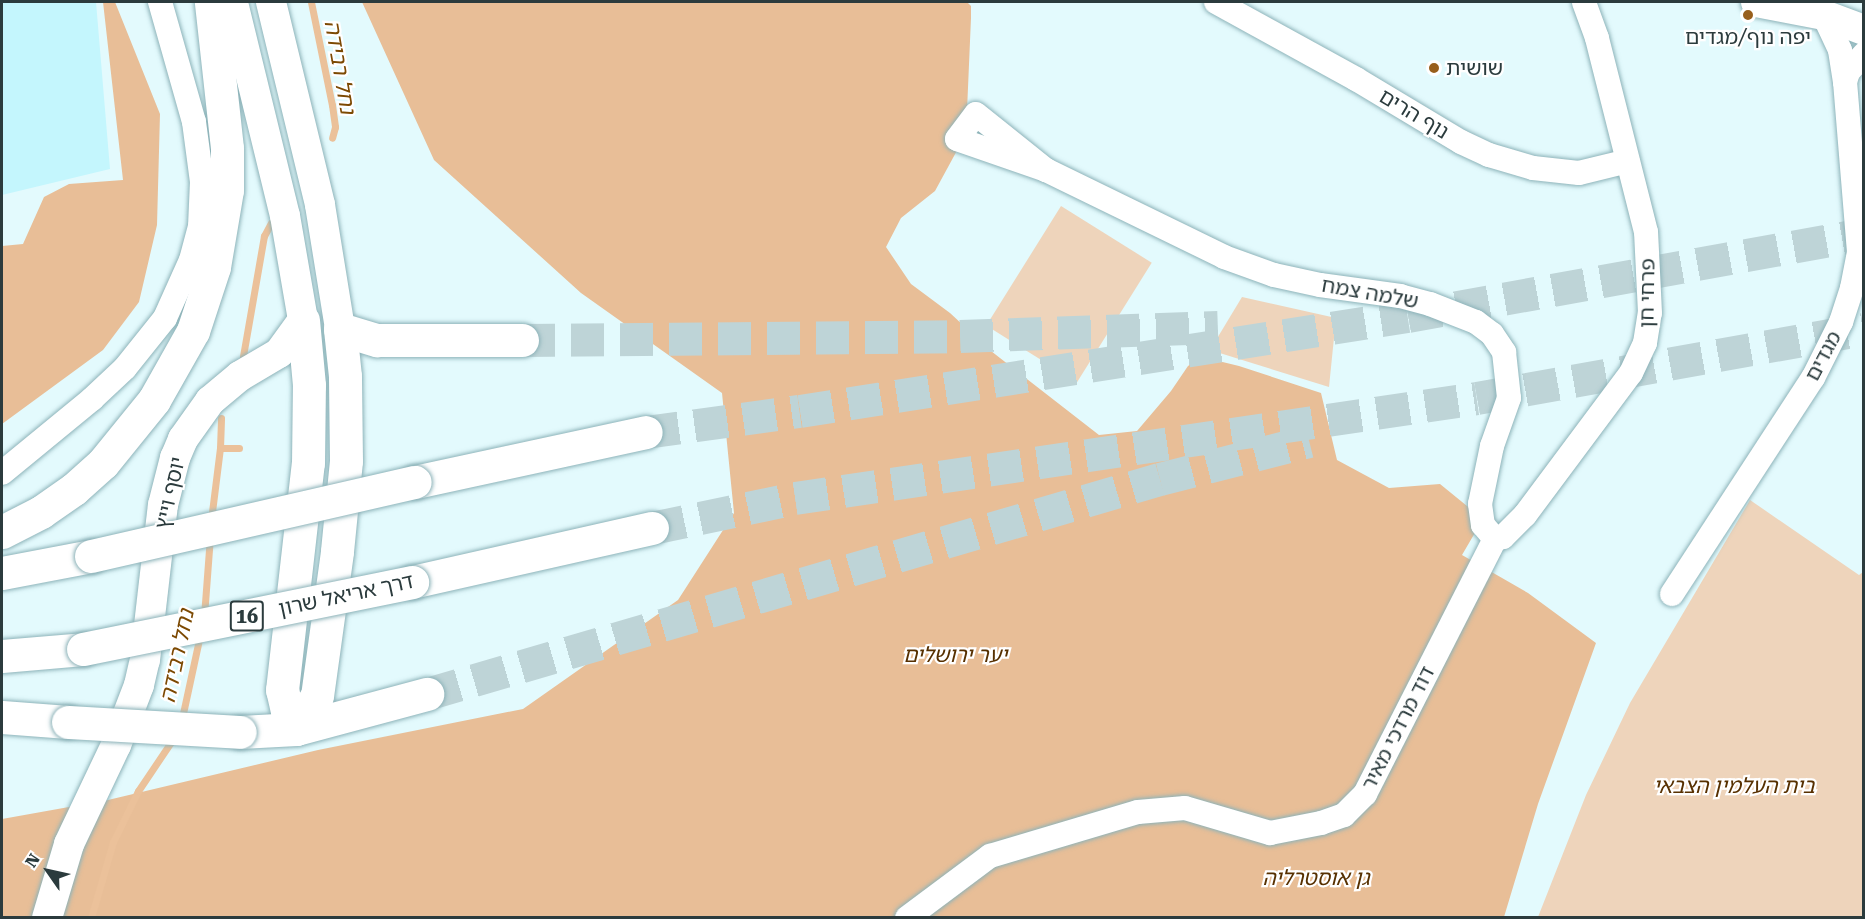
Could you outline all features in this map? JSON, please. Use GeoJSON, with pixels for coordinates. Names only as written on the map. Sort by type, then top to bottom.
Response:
{"type":"FeatureCollection","features":[{"type":"Feature","properties":{"kind":"highway"},"geometry":{"type":"LineString","coordinates":[[2,532],[41,512],[74,489],[103,463],[154,400],[193,331],[214,267],[227,190],[227,148],[211,2]]}},
{"type":"Feature","properties":{"kind":"highway"},"geometry":{"type":"LineString","coordinates":[[296,729],[283,701],[282,680],[308,463],[309,385],[303,320]]}},
{"type":"Feature","properties":{"kind":"highway"},"geometry":{"type":"LineString","coordinates":[[296,729],[318,696],[337,551],[346,451],[345,376],[340,329],[377,340],[522,340]]}},
{"type":"Feature","properties":{"kind":"highway"},"geometry":{"type":"LineString","coordinates":[[2,573],[91,556],[646,432]]}},
{"type":"Feature","properties":{"kind":"highway","name":"דרך אריאל שרון"},"geometry":{"type":"LineString","coordinates":[[2,656],[83,649],[412,582],[652,528]]}},
{"type":"Feature","properties":{"kind":"highway"},"geometry":{"type":"LineString","coordinates":[[2,717],[240,732],[296,729],[427,694]]}},
{"type":"Feature","properties":{"kind":"main road"},"geometry":{"type":"LineString","coordinates":[[233,2],[285,216],[303,320]]}},
{"type":"Feature","properties":{"kind":"main road"},"geometry":{"type":"LineString","coordinates":[[271,2],[320,205],[340,329]]}},
{"type":"Feature","properties":{"kind":"main road"},"geometry":{"type":"LineString","coordinates":[[1756,2],[1824,15],[1863,30]]}},
{"type":"Feature","properties":{"kind":"main road","name":"יוסף וייץ"},"geometry":{"type":"LineString","coordinates":[[47,918],[69,844],[116,745],[139,685],[145,660],[163,505],[175,458],[183,439],[210,400],[240,376],[279,353],[288,345],[303,320]]}},
{"type":"Feature","properties":{"kind":"street"},"geometry":{"type":"LineString","coordinates":[[2,473],[92,399],[125,368],[165,318],[191,260],[200,227],[202,182],[194,122],[160,2]]}},
{"type":"Feature","properties":{"kind":"street","name":"נוף הרים"},"geometry":{"type":"LineString","coordinates":[[1216,2],[1356,79],[1461,142],[1489,155],[1533,168],[1579,173],[1628,161]]}},
{"type":"Feature","properties":{"kind":"street","name":"פרחי חן"},"geometry":{"type":"LineString","coordinates":[[1495,539],[1503,537],[1525,515],[1631,373],[1645,343],[1650,313],[1646,232],[1597,38],[1584,2]]}},
{"type":"Feature","properties":{"kind":"street","name":"מגדים"},"geometry":{"type":"LineString","coordinates":[[1672,594],[1813,378],[1841,322],[1859,252],[1845,82],[1840,50],[1824,15]]}},
{"type":"Feature","properties":{"kind":"street"},"geometry":{"type":"LineString","coordinates":[[1845,82],[1848,72],[1863,54]]}},
{"type":"Feature","properties":{"kind":"street","name":"שלמה צמח"},"geometry":{"type":"LineString","coordinates":[[1046,170],[1224,257],[1274,275],[1320,285],[1400,296],[1430,304],[1476,321],[1492,334],[1504,352],[1509,398],[1492,446],[1480,504],[1483,525],[1495,539]]}},
{"type":"Feature","properties":{"kind":"street","name":"דוד מרדכי מאיר"},"geometry":{"type":"LineString","coordinates":[[908,918],[990,856],[1138,812],[1185,808],[1270,833],[1321,823],[1344,815],[1365,794],[1495,539]]}},
{"type":"Feature","properties":{"kind":"shaded area"},"geometry":{"type":"Polygon","coordinates":[[[2,2],[96,2],[110,169],[2,195],[2,2]]]}},
{"type":"Feature","properties":{"kind":"green space"},"geometry":{"type":"Polygon","coordinates":[[[103,2],[115,2],[160,114],[157,225],[139,302],[103,350],[2,424],[2,246],[23,244],[44,197],[69,184],[123,180],[103,2]]]}},
{"type":"Feature","properties":{"kind":"green space","name":"יער ירושלים"},"geometry":{"type":"Polygon","coordinates":[[[362,2],[967,2],[971,6],[971,18],[966,134],[935,191],[901,218],[886,247],[911,284],[950,313],[991,351],[1099,435],[1137,431],[1171,391],[1188,366],[1202,357],[1239,366],[1321,393],[1337,460],[1389,488],[1440,484],[1483,519],[1462,555],[1528,593],[1596,643],[1538,804],[1504,917],[2,918],[2,819],[108,800],[318,750],[523,709],[678,600],[734,513],[722,393],[581,293],[434,160],[362,2]]]}},
{"type":"Feature","properties":{"kind":"green space"},"geometry":{"type":"Polygon","coordinates":[[[1061,206],[1152,263],[1077,382],[986,326],[1061,206]]]}},
{"type":"Feature","properties":{"kind":"green space"},"geometry":{"type":"Polygon","coordinates":[[[1242,297],[1336,318],[1329,387],[1210,350],[1242,297]]]}},
{"type":"Feature","properties":{"kind":"green space","name":"בית העלמין הצבאי"},"geometry":{"type":"Polygon","coordinates":[[[1750,500],[1859,575],[1863,572],[1863,917],[1538,917],[1586,795],[1630,703],[1750,500]]]}},
{"type":"Feature","properties":{"kind":"waterway","name":"נחל רבידה"},"geometry":{"type":"LineString","coordinates":[[311,2],[332,105],[335,127],[332,138]]}},
{"type":"Feature","properties":{"kind":"waterway","name":"נחל רבידה"},"geometry":{"type":"LineString","coordinates":[[243,356],[264,236],[271,223]]}},
{"type":"Feature","properties":{"kind":"waterway","name":"נחל רבידה"},"geometry":{"type":"LineString","coordinates":[[211,520],[220,448],[221,418]]}},
{"type":"Feature","properties":{"kind":"waterway"},"geometry":{"type":"LineString","coordinates":[[220,448],[239,448]]}},
{"type":"Feature","properties":{"kind":"waterway","name":"נחל רבידה"},"geometry":{"type":"LineString","coordinates":[[204,616],[210,537]]}},
{"type":"Feature","properties":{"kind":"waterway","name":"נחל רבידה"},"geometry":{"type":"LineString","coordinates":[[182,718],[200,635]]}},
{"type":"Feature","properties":{"kind":"waterway","name":"נחל רבידה"},"geometry":{"type":"LineString","coordinates":[[91,918],[113,842],[138,791],[173,739]]}},
{"type":"Feature","properties":{"kind":"tunnel"},"geometry":{"type":"LineString","coordinates":[[646,432],[800,411],[1408,316],[1864,234]]}},
{"type":"Feature","properties":{"kind":"tunnel"},"geometry":{"type":"LineString","coordinates":[[522,340],[960,336],[1218,327]]}},
{"type":"Feature","properties":{"kind":"tunnel"},"geometry":{"type":"LineString","coordinates":[[652,528],[795,498],[1477,398],[1864,329]]}},
{"type":"Feature","properties":{"kind":"tunnel"},"geometry":{"type":"LineString","coordinates":[[427,694],[1160,479],[1309,441]]}},
{"type":"Feature","properties":{"kind":"place","name":"יפה נוף/מגדים"},"geometry":{"type":"Point","coordinates":[1748,15]}},
{"type":"Feature","properties":{"kind":"place","name":"שושית"},"geometry":{"type":"Point","coordinates":[1434,68]}},
{"type":"Feature","properties":{"kind":"park label","name":"גן אוסטרליה"},"geometry":{"type":"Point","coordinates":[1316,878]}}]}
